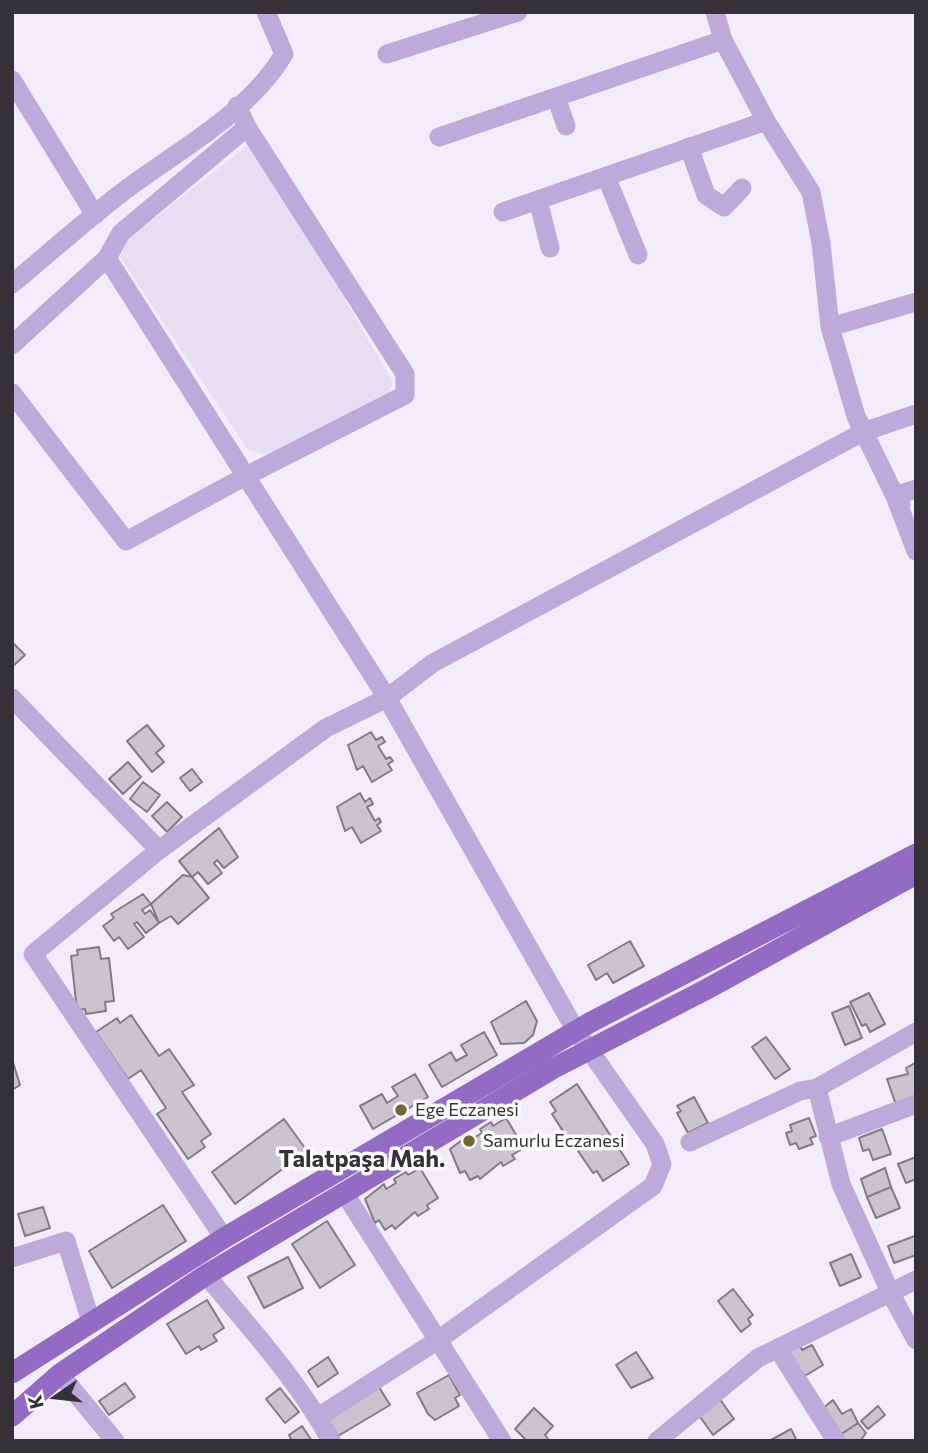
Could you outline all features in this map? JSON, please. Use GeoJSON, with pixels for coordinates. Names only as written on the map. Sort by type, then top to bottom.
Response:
{"type":"FeatureCollection","features":[{"type":"Feature","properties":{"kind":"main road"},"geometry":{"type":"LineString","coordinates":[[12,1373],[224,1238],[576,1031],[916,854]]}},
{"type":"Feature","properties":{"kind":"main road"},"geometry":{"type":"LineString","coordinates":[[12,1416],[60,1374],[206,1275],[588,1051],[916,874]]}},
{"type":"Feature","properties":{"kind":"street"},"geometry":{"type":"LineString","coordinates":[[12,284],[131,186],[176,156],[268,80],[284,54],[265,12]]}},
{"type":"Feature","properties":{"kind":"street"},"geometry":{"type":"LineString","coordinates":[[387,54],[518,12]]}},
{"type":"Feature","properties":{"kind":"street"},"geometry":{"type":"LineString","coordinates":[[715,12],[723,40],[766,121],[811,192],[821,243],[830,327],[863,432],[895,496],[916,551]]}},
{"type":"Feature","properties":{"kind":"street"},"geometry":{"type":"LineString","coordinates":[[439,137],[723,40]]}},
{"type":"Feature","properties":{"kind":"street"},"geometry":{"type":"LineString","coordinates":[[12,80],[95,215]]}},
{"type":"Feature","properties":{"kind":"street"},"geometry":{"type":"LineString","coordinates":[[556,97],[566,126]]}},
{"type":"Feature","properties":{"kind":"street"},"geometry":{"type":"LineString","coordinates":[[12,393],[126,541],[246,475],[405,395],[405,374],[247,127],[237,106]]}},
{"type":"Feature","properties":{"kind":"street"},"geometry":{"type":"LineString","coordinates":[[503,212],[766,121]]}},
{"type":"Feature","properties":{"kind":"street"},"geometry":{"type":"LineString","coordinates":[[12,345],[107,258],[121,233],[247,127]]}},
{"type":"Feature","properties":{"kind":"street"},"geometry":{"type":"LineString","coordinates":[[689,147],[706,195],[724,207],[742,188]]}},
{"type":"Feature","properties":{"kind":"street"},"geometry":{"type":"LineString","coordinates":[[606,176],[638,255]]}},
{"type":"Feature","properties":{"kind":"street"},"geometry":{"type":"LineString","coordinates":[[538,200],[550,248]]}},
{"type":"Feature","properties":{"kind":"street"},"geometry":{"type":"LineString","coordinates":[[107,258],[387,698],[576,1031],[655,1144],[662,1164],[653,1186],[438,1340],[318,1417]]}},
{"type":"Feature","properties":{"kind":"street"},"geometry":{"type":"LineString","coordinates":[[830,327],[916,302]]}},
{"type":"Feature","properties":{"kind":"street"},"geometry":{"type":"LineString","coordinates":[[224,1238],[33,954],[159,850],[326,728],[387,698],[433,663],[863,432],[916,415]]}},
{"type":"Feature","properties":{"kind":"street"},"geometry":{"type":"LineString","coordinates":[[895,496],[916,489]]}},
{"type":"Feature","properties":{"kind":"street"},"geometry":{"type":"LineString","coordinates":[[895,496],[916,525]]}},
{"type":"Feature","properties":{"kind":"street"},"geometry":{"type":"LineString","coordinates":[[12,698],[159,850]]}},
{"type":"Feature","properties":{"kind":"street"},"geometry":{"type":"LineString","coordinates":[[690,1142],[800,1091],[817,1088],[916,1032]]}},
{"type":"Feature","properties":{"kind":"street"},"geometry":{"type":"LineString","coordinates":[[817,1088],[841,1184],[891,1294],[916,1339]]}},
{"type":"Feature","properties":{"kind":"street"},"geometry":{"type":"LineString","coordinates":[[828,1137],[916,1104]]}},
{"type":"Feature","properties":{"kind":"street"},"geometry":{"type":"LineString","coordinates":[[345,1194],[502,1441]]}},
{"type":"Feature","properties":{"kind":"street"},"geometry":{"type":"LineString","coordinates":[[12,1258],[66,1241],[91,1322]]}},
{"type":"Feature","properties":{"kind":"street"},"geometry":{"type":"LineString","coordinates":[[206,1275],[278,1362],[318,1417],[331,1441]]}},
{"type":"Feature","properties":{"kind":"street"},"geometry":{"type":"LineString","coordinates":[[656,1441],[758,1358],[916,1280]]}},
{"type":"Feature","properties":{"kind":"street"},"geometry":{"type":"LineString","coordinates":[[778,1349],[836,1441]]}},
{"type":"Feature","properties":{"kind":"street"},"geometry":{"type":"LineString","coordinates":[[60,1374],[115,1441]]}},
{"type":"Feature","properties":{"kind":"shaded area"},"geometry":{"type":"Polygon","coordinates":[[[246,147],[258,151],[393,382],[386,401],[272,456],[248,450],[120,257],[129,238],[246,147]]]}},
{"type":"Feature","properties":{"kind":"building"},"geometry":{"type":"Polygon","coordinates":[[[12,642],[25,655],[12,667],[12,642]]]}},
{"type":"Feature","properties":{"kind":"building"},"geometry":{"type":"Polygon","coordinates":[[[147,725],[164,746],[156,753],[164,762],[152,772],[127,741],[147,725]]]}},
{"type":"Feature","properties":{"kind":"building"},"geometry":{"type":"Polygon","coordinates":[[[371,732],[376,740],[382,737],[385,742],[378,746],[386,759],[390,757],[393,761],[388,764],[392,770],[372,782],[363,766],[357,770],[348,745],[371,732]]]}},
{"type":"Feature","properties":{"kind":"building"},"geometry":{"type":"Polygon","coordinates":[[[128,762],[141,777],[123,794],[109,779],[128,762]]]}},
{"type":"Feature","properties":{"kind":"building"},"geometry":{"type":"Polygon","coordinates":[[[192,769],[202,782],[190,791],[180,778],[192,769]]]}},
{"type":"Feature","properties":{"kind":"building"},"geometry":{"type":"Polygon","coordinates":[[[143,782],[160,795],[147,812],[130,799],[143,782]]]}},
{"type":"Feature","properties":{"kind":"building"},"geometry":{"type":"Polygon","coordinates":[[[360,793],[365,802],[370,798],[373,804],[367,807],[375,821],[379,818],[381,822],[377,825],[381,831],[361,843],[352,827],[345,831],[337,807],[360,793]]]}},
{"type":"Feature","properties":{"kind":"building"},"geometry":{"type":"Polygon","coordinates":[[[167,802],[182,817],[167,832],[152,816],[167,802]]]}},
{"type":"Feature","properties":{"kind":"building"},"geometry":{"type":"Polygon","coordinates":[[[219,828],[238,857],[224,868],[217,860],[214,863],[222,873],[208,884],[198,872],[192,877],[179,861],[219,828]]]}},
{"type":"Feature","properties":{"kind":"building"},"geometry":{"type":"Polygon","coordinates":[[[183,875],[192,877],[209,898],[178,924],[171,916],[159,923],[151,904],[183,875]]]}},
{"type":"Feature","properties":{"kind":"building"},"geometry":{"type":"Polygon","coordinates":[[[143,894],[151,904],[142,910],[145,914],[150,910],[159,923],[146,933],[137,922],[134,924],[144,937],[128,949],[119,937],[114,941],[103,926],[114,918],[111,914],[143,894]]]}},
{"type":"Feature","properties":{"kind":"building"},"geometry":{"type":"Polygon","coordinates":[[[630,941],[644,966],[613,983],[607,973],[596,980],[588,965],[630,941]]]}},
{"type":"Feature","properties":{"kind":"building"},"geometry":{"type":"Polygon","coordinates":[[[99,947],[101,959],[109,958],[114,1001],[105,1002],[106,1011],[86,1014],[85,1009],[77,1010],[71,956],[78,955],[77,950],[99,947]]]}},
{"type":"Feature","properties":{"kind":"building"},"geometry":{"type":"Polygon","coordinates":[[[869,993],[885,1024],[870,1032],[866,1024],[862,1026],[850,1002],[869,993]]]}},
{"type":"Feature","properties":{"kind":"building"},"geometry":{"type":"Polygon","coordinates":[[[526,1001],[537,1021],[533,1035],[524,1043],[501,1044],[491,1022],[526,1001]]]}},
{"type":"Feature","properties":{"kind":"building"},"geometry":{"type":"Polygon","coordinates":[[[849,1006],[862,1038],[845,1045],[832,1013],[849,1006]]]}},
{"type":"Feature","properties":{"kind":"building"},"geometry":{"type":"Polygon","coordinates":[[[131,1015],[159,1056],[169,1049],[194,1085],[182,1092],[211,1134],[201,1141],[205,1147],[188,1159],[157,1114],[166,1108],[141,1070],[128,1079],[96,1032],[117,1018],[120,1023],[131,1015]]]}},
{"type":"Feature","properties":{"kind":"building"},"geometry":{"type":"Polygon","coordinates":[[[484,1032],[497,1055],[442,1087],[429,1065],[451,1052],[456,1061],[467,1055],[461,1045],[484,1032]]]}},
{"type":"Feature","properties":{"kind":"building"},"geometry":{"type":"Polygon","coordinates":[[[766,1037],[790,1069],[775,1079],[752,1047],[766,1037]]]}},
{"type":"Feature","properties":{"kind":"building"},"geometry":{"type":"Polygon","coordinates":[[[12,1059],[20,1085],[12,1090],[12,1059]]]}},
{"type":"Feature","properties":{"kind":"building"},"geometry":{"type":"Polygon","coordinates":[[[915,1063],[916,1096],[896,1105],[887,1079],[908,1074],[906,1068],[915,1063]]]}},
{"type":"Feature","properties":{"kind":"building"},"geometry":{"type":"Polygon","coordinates":[[[415,1074],[428,1097],[373,1129],[360,1106],[382,1094],[387,1103],[398,1096],[392,1087],[415,1074]]]}},
{"type":"Feature","properties":{"kind":"building"},"geometry":{"type":"Polygon","coordinates":[[[577,1084],[629,1164],[603,1181],[597,1171],[593,1173],[578,1151],[581,1148],[573,1136],[568,1139],[552,1114],[556,1111],[550,1102],[577,1084]]]}},
{"type":"Feature","properties":{"kind":"building"},"geometry":{"type":"Polygon","coordinates":[[[694,1097],[708,1123],[688,1133],[677,1113],[681,1111],[677,1106],[694,1097]]]}},
{"type":"Feature","properties":{"kind":"building"},"geometry":{"type":"Polygon","coordinates":[[[506,1118],[524,1148],[512,1155],[515,1159],[503,1166],[501,1162],[480,1179],[478,1176],[470,1180],[465,1171],[460,1173],[450,1149],[469,1135],[472,1139],[482,1133],[480,1129],[491,1122],[493,1126],[506,1118]]]}},
{"type":"Feature","properties":{"kind":"building"},"geometry":{"type":"Polygon","coordinates":[[[809,1118],[816,1136],[810,1138],[813,1144],[799,1149],[796,1143],[790,1145],[786,1133],[792,1131],[790,1125],[809,1118]]]}},
{"type":"Feature","properties":{"kind":"building"},"geometry":{"type":"Polygon","coordinates":[[[284,1119],[307,1151],[235,1204],[212,1172],[284,1119]]]}},
{"type":"Feature","properties":{"kind":"building"},"geometry":{"type":"Polygon","coordinates":[[[882,1129],[891,1154],[873,1160],[869,1149],[863,1151],[859,1138],[882,1129]]]}},
{"type":"Feature","properties":{"kind":"building"},"geometry":{"type":"Polygon","coordinates":[[[916,1157],[916,1179],[906,1183],[898,1164],[916,1157]]]}},
{"type":"Feature","properties":{"kind":"building"},"geometry":{"type":"Polygon","coordinates":[[[420,1168],[438,1198],[427,1205],[429,1209],[418,1216],[415,1212],[395,1229],[392,1225],[385,1230],[379,1220],[375,1223],[365,1199],[384,1184],[386,1189],[396,1183],[394,1179],[420,1168]]]}},
{"type":"Feature","properties":{"kind":"building"},"geometry":{"type":"Polygon","coordinates":[[[885,1168],[891,1187],[867,1197],[861,1179],[885,1168]]]}},
{"type":"Feature","properties":{"kind":"building"},"geometry":{"type":"Polygon","coordinates":[[[891,1187],[900,1208],[876,1218],[867,1197],[891,1187]]]}},
{"type":"Feature","properties":{"kind":"building"},"geometry":{"type":"Polygon","coordinates":[[[163,1205],[186,1241],[112,1288],[89,1251],[163,1205]]]}},
{"type":"Feature","properties":{"kind":"building"},"geometry":{"type":"Polygon","coordinates":[[[43,1207],[50,1228],[25,1236],[18,1214],[43,1207]]]}},
{"type":"Feature","properties":{"kind":"building"},"geometry":{"type":"Polygon","coordinates":[[[327,1221],[355,1265],[320,1288],[292,1244],[327,1221]]]}},
{"type":"Feature","properties":{"kind":"building"},"geometry":{"type":"Polygon","coordinates":[[[915,1236],[916,1255],[894,1263],[888,1246],[915,1236]]]}},
{"type":"Feature","properties":{"kind":"building"},"geometry":{"type":"Polygon","coordinates":[[[851,1254],[861,1277],[840,1286],[830,1263],[851,1254]]]}},
{"type":"Feature","properties":{"kind":"building"},"geometry":{"type":"Polygon","coordinates":[[[288,1257],[303,1288],[264,1308],[248,1277],[288,1257]]]}},
{"type":"Feature","properties":{"kind":"building"},"geometry":{"type":"Polygon","coordinates":[[[733,1289],[753,1315],[748,1319],[751,1324],[741,1332],[718,1301],[733,1289]]]}},
{"type":"Feature","properties":{"kind":"building"},"geometry":{"type":"Polygon","coordinates":[[[207,1300],[224,1328],[213,1335],[217,1341],[201,1350],[199,1346],[186,1354],[167,1324],[207,1300]]]}},
{"type":"Feature","properties":{"kind":"building"},"geometry":{"type":"Polygon","coordinates":[[[800,1345],[802,1350],[812,1345],[823,1365],[803,1377],[789,1351],[800,1345]]]}},
{"type":"Feature","properties":{"kind":"building"},"geometry":{"type":"Polygon","coordinates":[[[636,1352],[653,1378],[631,1388],[616,1365],[636,1352]]]}},
{"type":"Feature","properties":{"kind":"building"},"geometry":{"type":"Polygon","coordinates":[[[328,1357],[338,1373],[318,1387],[308,1371],[328,1357]]]}},
{"type":"Feature","properties":{"kind":"building"},"geometry":{"type":"Polygon","coordinates":[[[449,1375],[460,1395],[455,1398],[459,1406],[435,1420],[428,1414],[417,1393],[449,1375]]]}},
{"type":"Feature","properties":{"kind":"building"},"geometry":{"type":"Polygon","coordinates":[[[125,1383],[135,1397],[109,1415],[99,1401],[125,1383]]]}},
{"type":"Feature","properties":{"kind":"building"},"geometry":{"type":"Polygon","coordinates":[[[379,1387],[390,1405],[338,1436],[327,1418],[379,1387]]]}},
{"type":"Feature","properties":{"kind":"building"},"geometry":{"type":"Polygon","coordinates":[[[280,1388],[299,1412],[285,1423],[266,1399],[280,1388]]]}},
{"type":"Feature","properties":{"kind":"building"},"geometry":{"type":"Polygon","coordinates":[[[719,1398],[734,1419],[713,1435],[698,1414],[719,1398]]]}},
{"type":"Feature","properties":{"kind":"building"},"geometry":{"type":"Polygon","coordinates":[[[833,1400],[842,1414],[851,1409],[858,1423],[840,1435],[823,1408],[833,1400]]]}},
{"type":"Feature","properties":{"kind":"building"},"geometry":{"type":"Polygon","coordinates":[[[878,1406],[885,1415],[868,1429],[861,1421],[878,1406]]]}},
{"type":"Feature","properties":{"kind":"building"},"geometry":{"type":"Polygon","coordinates":[[[534,1408],[553,1426],[545,1435],[548,1439],[546,1441],[527,1441],[515,1429],[534,1408]]]}},
{"type":"Feature","properties":{"kind":"building"},"geometry":{"type":"Polygon","coordinates":[[[858,1423],[866,1433],[860,1441],[843,1441],[840,1435],[858,1423]]]}},
{"type":"Feature","properties":{"kind":"building"},"geometry":{"type":"Polygon","coordinates":[[[302,1426],[312,1441],[292,1441],[289,1435],[302,1426]]]}},
{"type":"Feature","properties":{"kind":"building"},"geometry":{"type":"Polygon","coordinates":[[[791,1429],[797,1441],[769,1441],[791,1429]]]}},
{"type":"Feature","properties":{"kind":"place","name":"Ege Eczanesi"},"geometry":{"type":"Point","coordinates":[401,1110]}},
{"type":"Feature","properties":{"kind":"place","name":"Samurlu Eczanesi"},"geometry":{"type":"Point","coordinates":[469,1141]}},
{"type":"Feature","properties":{"kind":"district","name":"Talatpaşa Mah."},"geometry":{"type":"Point","coordinates":[362,1159]}}]}
